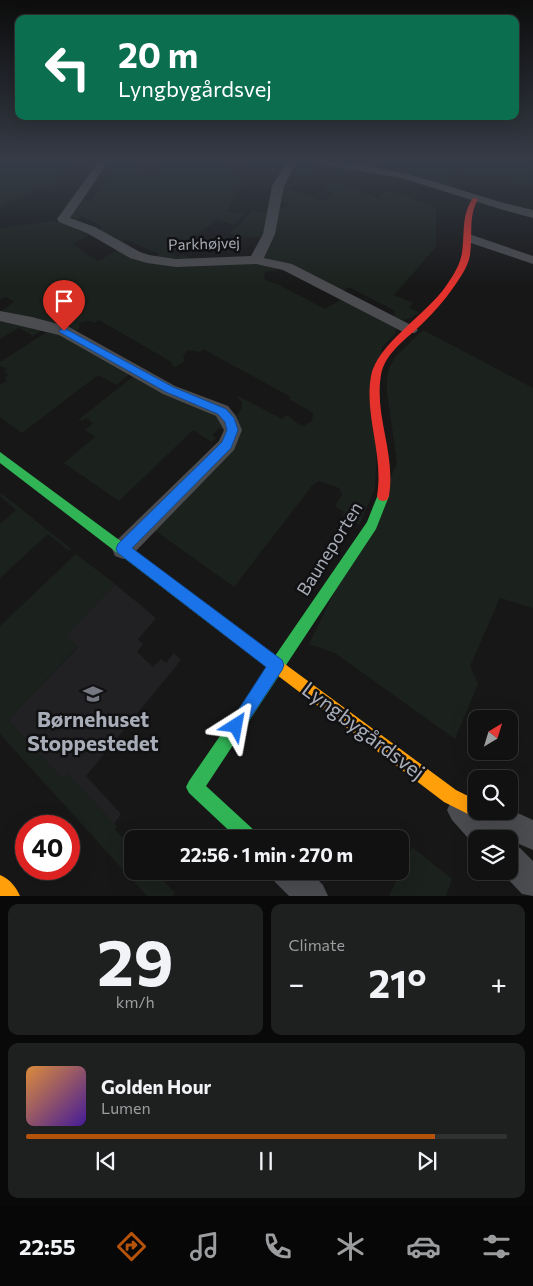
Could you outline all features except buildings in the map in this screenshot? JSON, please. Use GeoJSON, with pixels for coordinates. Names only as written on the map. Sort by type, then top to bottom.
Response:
{"type":"FeatureCollection","features":[{"type":"Feature","properties":{"kind":"street","name":"Parkhøjvej"},"geometry":{"type":"LineString","coordinates":[[74,204],[63,219],[91,230],[135,255],[147,259],[176,263],[256,260],[297,271],[410,330]]}},
{"type":"Feature","properties":{"kind":"street"},"geometry":{"type":"LineString","coordinates":[[256,260],[269,234],[275,204]]}},
{"type":"Feature","properties":{"kind":"street","name":"Bauneporten"},"geometry":{"type":"LineString","coordinates":[[276,665],[364,537],[377,513],[386,479],[375,397],[376,375],[386,353],[443,297],[461,270],[467,254],[469,238],[467,213],[473,204]]}},
{"type":"Feature","properties":{"kind":"street"},"geometry":{"type":"LineString","coordinates":[[491,204],[533,214]]}},
{"type":"Feature","properties":{"kind":"street"},"geometry":{"type":"LineString","coordinates":[[469,238],[533,260]]}},
{"type":"Feature","properties":{"kind":"street"},"geometry":{"type":"LineString","coordinates":[[0,316],[64,331],[169,390],[222,411],[230,421],[233,430],[227,445],[123,549]]}},
{"type":"Feature","properties":{"kind":"street","name":"Lyngbygårdsvej"},"geometry":{"type":"LineString","coordinates":[[0,457],[450,796],[468,805]]}},
{"type":"Feature","properties":{"kind":"street"},"geometry":{"type":"LineString","coordinates":[[241,830],[195,787],[276,665]]}},
{"type":"Feature","properties":{"kind":"street","name":"Lyngbygårdsvej"},"geometry":{"type":"LineString","coordinates":[[450,796],[481,830]]}},
{"type":"Feature","properties":{"kind":"street"},"geometry":{"type":"LineString","coordinates":[[501,820],[533,834]]}},
{"type":"Feature","properties":{"kind":"street"},"geometry":{"type":"LineString","coordinates":[[518,868],[533,883]]}},
{"type":"Feature","properties":{"kind":"street"},"geometry":{"type":"LineString","coordinates":[[295,880],[312,896]]}},
{"type":"Feature","properties":{"kind":"street"},"geometry":{"type":"LineString","coordinates":[[0,884],[10,896]]}},
{"type":"Feature","properties":{"kind":"shaded area"},"geometry":{"type":"Polygon","coordinates":[[[79,204],[231,204],[226,212],[245,213],[234,225],[217,220],[171,253],[179,257],[182,254],[190,259],[156,257],[159,253],[126,239],[121,243],[100,230],[102,226],[82,217],[76,220],[70,217],[79,204]]]}},
{"type":"Feature","properties":{"kind":"shaded area"},"geometry":{"type":"Polygon","coordinates":[[[288,204],[425,204],[436,208],[436,247],[394,295],[413,303],[409,308],[419,312],[413,317],[404,320],[398,318],[394,316],[395,311],[349,287],[343,291],[265,257],[279,209],[288,206],[288,204]]]}},
{"type":"Feature","properties":{"kind":"shaded area"},"geometry":{"type":"Polygon","coordinates":[[[251,211],[270,213],[266,231],[262,237],[241,237],[229,233],[240,224],[251,211]]]}},
{"type":"Feature","properties":{"kind":"shaded area"},"geometry":{"type":"Polygon","coordinates":[[[54,221],[91,234],[73,244],[98,261],[117,250],[132,258],[164,265],[246,263],[272,267],[280,269],[265,272],[264,278],[267,281],[279,285],[325,309],[342,299],[396,328],[396,333],[382,347],[375,489],[359,525],[342,515],[344,512],[335,506],[342,495],[339,488],[319,481],[312,486],[234,587],[154,530],[239,430],[237,416],[242,408],[238,396],[282,419],[287,415],[304,426],[312,421],[313,413],[289,399],[291,397],[203,349],[200,352],[188,350],[183,356],[185,361],[175,367],[171,365],[173,363],[99,320],[95,323],[84,321],[80,323],[79,329],[75,332],[42,320],[0,312],[14,302],[6,297],[0,300],[0,228],[54,221]]]}},
{"type":"Feature","properties":{"kind":"shaded area"},"geometry":{"type":"Polygon","coordinates":[[[0,320],[44,329],[33,336],[19,328],[0,339],[0,320]]]}},
{"type":"Feature","properties":{"kind":"shaded area"},"geometry":{"type":"Polygon","coordinates":[[[50,330],[131,373],[116,385],[98,375],[22,433],[0,417],[0,385],[7,380],[4,378],[8,375],[4,372],[7,369],[0,366],[0,362],[50,330]]]}},
{"type":"Feature","properties":{"kind":"shaded area"},"geometry":{"type":"Polygon","coordinates":[[[423,330],[533,388],[533,608],[500,598],[470,666],[478,684],[455,739],[335,653],[309,644],[397,464],[387,392],[387,378],[389,368],[395,357],[423,330]]]}},
{"type":"Feature","properties":{"kind":"shaded area"},"geometry":{"type":"Polygon","coordinates":[[[134,376],[216,414],[226,427],[223,430],[219,428],[212,435],[216,438],[212,442],[193,430],[119,501],[64,463],[95,437],[85,430],[93,423],[86,418],[82,421],[78,420],[134,376]]]}},
{"type":"Feature","properties":{"kind":"shaded area"},"geometry":{"type":"Polygon","coordinates":[[[1,493],[71,549],[69,551],[48,534],[0,578],[0,524],[16,510],[0,496],[1,493]]]}},
{"type":"Feature","properties":{"kind":"shaded area"},"geometry":{"type":"Polygon","coordinates":[[[76,554],[115,584],[66,635],[78,646],[8,720],[62,779],[67,773],[117,827],[115,829],[124,839],[124,871],[80,822],[80,815],[74,815],[0,734],[0,626],[76,554]]]}},
{"type":"Feature","properties":{"kind":"shaded area","name":"Børnehuset Stoppestedet"},"geometry":{"type":"Polygon","coordinates":[[[115,584],[156,618],[138,639],[143,644],[137,652],[153,667],[161,659],[166,663],[174,653],[181,660],[86,776],[121,814],[114,824],[67,773],[62,779],[8,720],[78,647],[65,635],[115,584]]]}},
{"type":"Feature","properties":{"kind":"shaded area"},"geometry":{"type":"Polygon","coordinates":[[[412,847],[452,879],[446,896],[389,896],[397,880],[409,880],[409,853],[412,847]]]}},
{"type":"Feature","properties":{"kind":"shaded area"},"geometry":{"type":"Polygon","coordinates":[[[132,880],[163,880],[175,893],[172,896],[147,896],[132,880]]]}},
{"type":"Feature","properties":{"kind":"traffic: fast"},"geometry":{"type":"LineString","coordinates":[[0,457],[228,629]]}},
{"type":"Feature","properties":{"kind":"traffic: fast"},"geometry":{"type":"LineString","coordinates":[[241,830],[195,787],[372,525],[383,496]]}},
{"type":"Feature","properties":{"kind":"traffic: slow"},"geometry":{"type":"LineString","coordinates":[[228,629],[450,796],[468,805]]}},
{"type":"Feature","properties":{"kind":"traffic: slow"},"geometry":{"type":"LineString","coordinates":[[0,884],[10,896]]}},
{"type":"Feature","properties":{"kind":"traffic: jam"},"geometry":{"type":"LineString","coordinates":[[383,496],[385,467],[376,411],[375,382],[377,372],[385,355],[437,303],[459,272],[466,254],[467,226],[472,204]]}},
{"type":"Feature","properties":{"kind":"place","name":"Børnehuset Stoppestedet"},"geometry":{"type":"Point","coordinates":[93,694]}},
{"type":"Feature","properties":{"kind":"route"},"geometry":{"type":"LineString","coordinates":[[64,331],[169,390],[222,411],[230,421],[233,430],[227,445],[123,549],[276,665],[236,726]]}}]}
